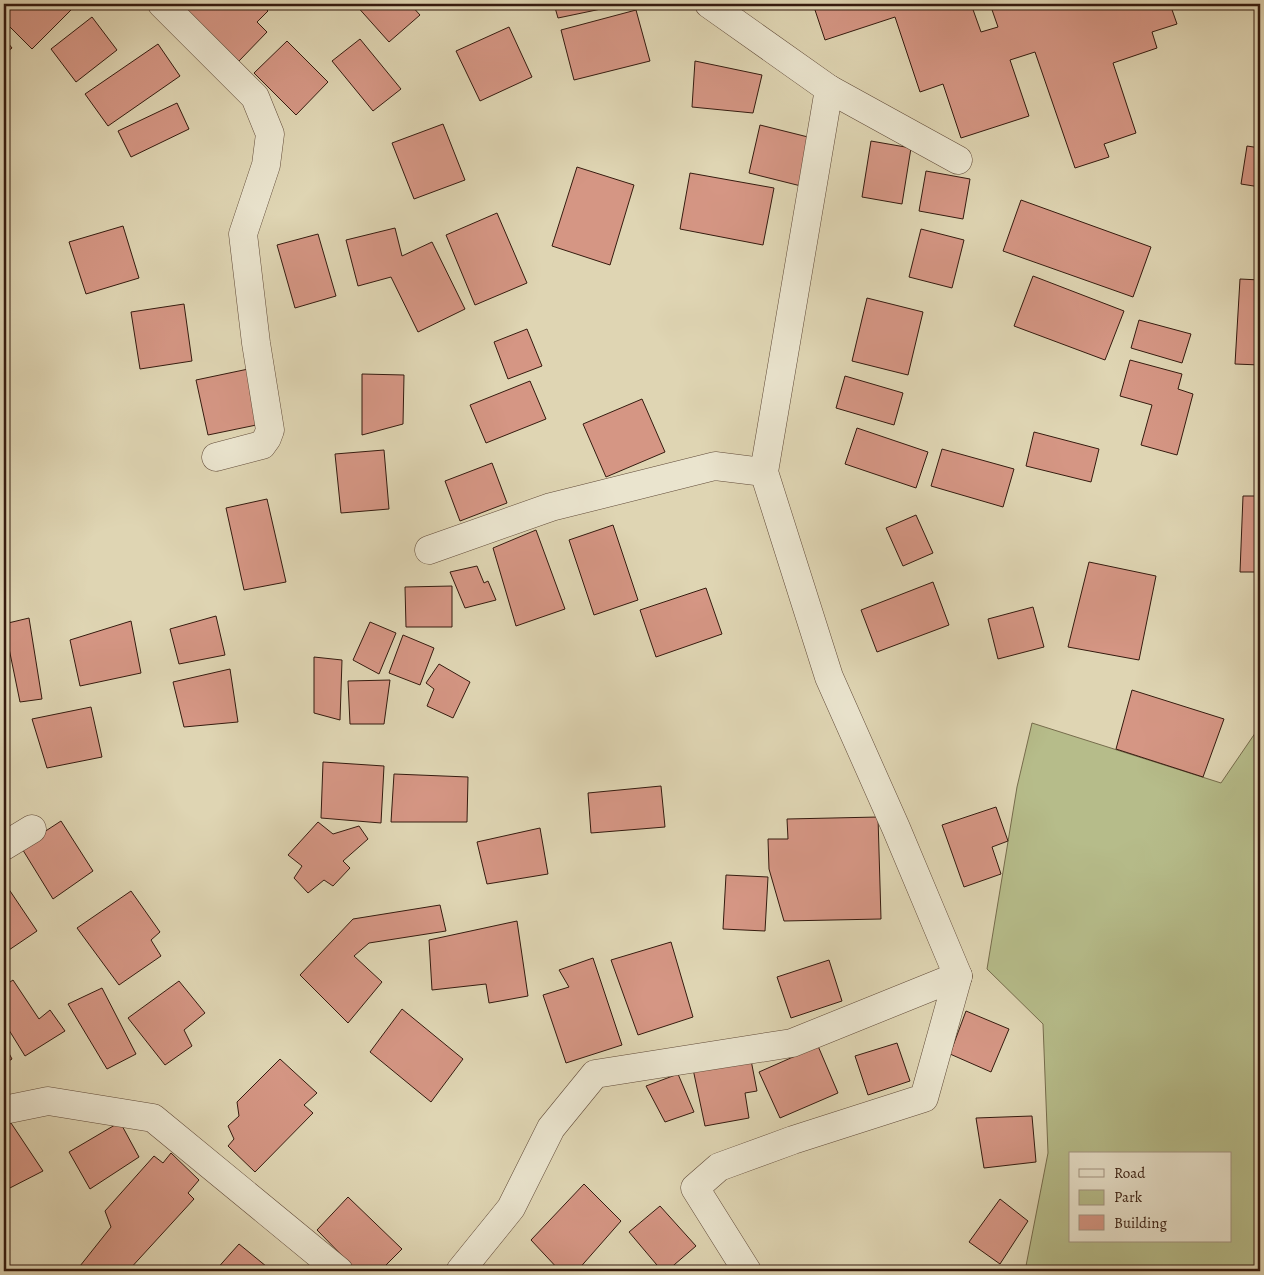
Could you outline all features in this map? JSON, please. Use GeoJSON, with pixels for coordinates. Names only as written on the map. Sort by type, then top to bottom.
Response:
{"type":"FeatureCollection","features":[{"type":"Feature","properties":{"kind":"street"},"geometry":{"type":"LineString","coordinates":[[162,4],[255,97],[270,134],[266,165],[243,234],[256,343],[270,430],[262,445],[216,457]]}},
{"type":"Feature","properties":{"kind":"street"},"geometry":{"type":"LineString","coordinates":[[709,4],[829,89],[958,160]]}},
{"type":"Feature","properties":{"kind":"street"},"geometry":{"type":"LineString","coordinates":[[747,1271],[695,1188],[719,1167],[793,1140],[924,1098],[958,976],[896,828],[829,677],[764,472],[829,89]]}},
{"type":"Feature","properties":{"kind":"street"},"geometry":{"type":"LineString","coordinates":[[429,550],[552,507],[715,466],[764,472]]}},
{"type":"Feature","properties":{"kind":"street"},"geometry":{"type":"LineString","coordinates":[[4,846],[32,829]]}},
{"type":"Feature","properties":{"kind":"street"},"geometry":{"type":"LineString","coordinates":[[460,1271],[511,1208],[551,1128],[595,1074],[792,1043],[958,976]]}},
{"type":"Feature","properties":{"kind":"street"},"geometry":{"type":"LineString","coordinates":[[4,1110],[48,1101],[153,1118],[339,1271]]}},
{"type":"Feature","properties":{"kind":"green space"},"geometry":{"type":"Polygon","coordinates":[[[1032,723],[1221,783],[1260,726],[1260,1271],[1025,1271],[1048,1153],[1043,1024],[987,969],[1017,787],[1032,723]]]}},
{"type":"Feature","properties":{"kind":"building"},"geometry":{"type":"Polygon","coordinates":[[[4,4],[77,4],[32,49],[4,21],[4,4]]]}},
{"type":"Feature","properties":{"kind":"building"},"geometry":{"type":"Polygon","coordinates":[[[187,4],[261,4],[268,11],[257,22],[267,32],[239,61],[184,7],[187,4]]]}},
{"type":"Feature","properties":{"kind":"building"},"geometry":{"type":"Polygon","coordinates":[[[355,4],[410,4],[420,15],[389,42],[355,4]]]}},
{"type":"Feature","properties":{"kind":"building"},"geometry":{"type":"Polygon","coordinates":[[[554,4],[625,4],[558,18],[554,4]]]}},
{"type":"Feature","properties":{"kind":"building"},"geometry":{"type":"Polygon","coordinates":[[[813,4],[971,4],[981,32],[998,27],[990,4],[1075,4],[1076,7],[1084,4],[1170,4],[1177,24],[1152,32],[1157,48],[1113,63],[1136,133],[1104,144],[1109,157],[1075,168],[1035,52],[1010,60],[1029,116],[961,138],[943,84],[920,92],[895,17],[825,40],[813,4]]]}},
{"type":"Feature","properties":{"kind":"building"},"geometry":{"type":"Polygon","coordinates":[[[636,10],[650,61],[574,80],[561,30],[636,10]]]}},
{"type":"Feature","properties":{"kind":"building"},"geometry":{"type":"Polygon","coordinates":[[[92,17],[117,50],[76,82],[51,49],[92,17]]]}},
{"type":"Feature","properties":{"kind":"building"},"geometry":{"type":"Polygon","coordinates":[[[509,27],[532,77],[480,101],[456,51],[509,27]]]}},
{"type":"Feature","properties":{"kind":"building"},"geometry":{"type":"Polygon","coordinates":[[[4,38],[12,48],[4,54],[4,38]]]}},
{"type":"Feature","properties":{"kind":"building"},"geometry":{"type":"Polygon","coordinates":[[[360,39],[401,89],[373,111],[332,61],[360,39]]]}},
{"type":"Feature","properties":{"kind":"building"},"geometry":{"type":"Polygon","coordinates":[[[287,41],[328,82],[296,115],[254,73],[287,41]]]}},
{"type":"Feature","properties":{"kind":"building"},"geometry":{"type":"Polygon","coordinates":[[[158,44],[180,76],[108,126],[85,94],[158,44]]]}},
{"type":"Feature","properties":{"kind":"building"},"geometry":{"type":"Polygon","coordinates":[[[695,61],[762,75],[753,113],[692,107],[695,61]]]}},
{"type":"Feature","properties":{"kind":"building"},"geometry":{"type":"Polygon","coordinates":[[[177,103],[189,129],[131,157],[118,131],[177,103]]]}},
{"type":"Feature","properties":{"kind":"building"},"geometry":{"type":"Polygon","coordinates":[[[443,124],[465,180],[414,199],[392,143],[443,124]]]}},
{"type":"Feature","properties":{"kind":"building"},"geometry":{"type":"Polygon","coordinates":[[[760,125],[812,138],[801,186],[749,173],[760,125]]]}},
{"type":"Feature","properties":{"kind":"building"},"geometry":{"type":"Polygon","coordinates":[[[871,141],[911,148],[902,204],[862,197],[871,141]]]}},
{"type":"Feature","properties":{"kind":"building"},"geometry":{"type":"Polygon","coordinates":[[[1247,146],[1260,148],[1260,187],[1241,184],[1247,146]]]}},
{"type":"Feature","properties":{"kind":"building"},"geometry":{"type":"Polygon","coordinates":[[[577,167],[634,185],[610,265],[552,246],[577,167]]]}},
{"type":"Feature","properties":{"kind":"building"},"geometry":{"type":"Polygon","coordinates":[[[926,171],[970,179],[963,219],[919,211],[926,171]]]}},
{"type":"Feature","properties":{"kind":"building"},"geometry":{"type":"Polygon","coordinates":[[[690,173],[774,188],[763,245],[680,229],[690,173]]]}},
{"type":"Feature","properties":{"kind":"building"},"geometry":{"type":"Polygon","coordinates":[[[1021,200],[1151,247],[1133,297],[1003,251],[1021,200]]]}},
{"type":"Feature","properties":{"kind":"building"},"geometry":{"type":"Polygon","coordinates":[[[497,213],[527,283],[475,305],[446,235],[497,213]]]}},
{"type":"Feature","properties":{"kind":"building"},"geometry":{"type":"Polygon","coordinates":[[[123,226],[139,278],[86,294],[69,242],[123,226]]]}},
{"type":"Feature","properties":{"kind":"building"},"geometry":{"type":"Polygon","coordinates":[[[395,228],[402,256],[432,242],[465,309],[418,332],[391,277],[358,286],[346,240],[395,228]]]}},
{"type":"Feature","properties":{"kind":"building"},"geometry":{"type":"Polygon","coordinates":[[[921,229],[964,240],[952,288],[909,277],[921,229]]]}},
{"type":"Feature","properties":{"kind":"building"},"geometry":{"type":"Polygon","coordinates":[[[318,234],[336,296],[295,308],[277,245],[318,234]]]}},
{"type":"Feature","properties":{"kind":"building"},"geometry":{"type":"Polygon","coordinates":[[[1033,276],[1124,311],[1105,360],[1014,326],[1033,276]]]}},
{"type":"Feature","properties":{"kind":"building"},"geometry":{"type":"Polygon","coordinates":[[[1240,279],[1260,280],[1260,365],[1235,364],[1240,279]]]}},
{"type":"Feature","properties":{"kind":"building"},"geometry":{"type":"Polygon","coordinates":[[[867,298],[923,312],[908,375],[852,361],[867,298]]]}},
{"type":"Feature","properties":{"kind":"building"},"geometry":{"type":"Polygon","coordinates":[[[184,304],[192,361],[140,369],[131,312],[184,304]]]}},
{"type":"Feature","properties":{"kind":"building"},"geometry":{"type":"Polygon","coordinates":[[[1139,320],[1191,334],[1182,363],[1131,348],[1139,320]]]}},
{"type":"Feature","properties":{"kind":"building"},"geometry":{"type":"Polygon","coordinates":[[[527,329],[542,366],[508,379],[494,342],[527,329]]]}},
{"type":"Feature","properties":{"kind":"building"},"geometry":{"type":"Polygon","coordinates":[[[1130,360],[1182,374],[1178,389],[1193,394],[1177,455],[1141,445],[1152,405],[1120,396],[1130,360]]]}},
{"type":"Feature","properties":{"kind":"building"},"geometry":{"type":"Polygon","coordinates":[[[253,368],[266,423],[208,435],[196,380],[253,368]]]}},
{"type":"Feature","properties":{"kind":"building"},"geometry":{"type":"Polygon","coordinates":[[[362,374],[404,375],[403,424],[362,435],[362,374]]]}},
{"type":"Feature","properties":{"kind":"building"},"geometry":{"type":"Polygon","coordinates":[[[845,376],[903,393],[894,425],[836,408],[845,376]]]}},
{"type":"Feature","properties":{"kind":"building"},"geometry":{"type":"Polygon","coordinates":[[[530,381],[546,419],[486,443],[470,405],[530,381]]]}},
{"type":"Feature","properties":{"kind":"building"},"geometry":{"type":"Polygon","coordinates":[[[642,399],[665,452],[606,477],[583,424],[642,399]]]}},
{"type":"Feature","properties":{"kind":"building"},"geometry":{"type":"Polygon","coordinates":[[[857,428],[928,452],[916,488],[845,464],[857,428]]]}},
{"type":"Feature","properties":{"kind":"building"},"geometry":{"type":"Polygon","coordinates":[[[1034,432],[1099,449],[1091,482],[1026,466],[1034,432]]]}},
{"type":"Feature","properties":{"kind":"building"},"geometry":{"type":"Polygon","coordinates":[[[942,449],[1014,469],[1003,507],[931,486],[942,449]]]}},
{"type":"Feature","properties":{"kind":"building"},"geometry":{"type":"Polygon","coordinates":[[[384,450],[389,509],[341,513],[335,454],[384,450]]]}},
{"type":"Feature","properties":{"kind":"building"},"geometry":{"type":"Polygon","coordinates":[[[492,463],[507,503],[460,521],[445,481],[492,463]]]}},
{"type":"Feature","properties":{"kind":"building"},"geometry":{"type":"Polygon","coordinates":[[[1243,496],[1260,496],[1260,572],[1240,572],[1243,496]]]}},
{"type":"Feature","properties":{"kind":"building"},"geometry":{"type":"Polygon","coordinates":[[[267,499],[286,582],[244,590],[226,508],[267,499]]]}},
{"type":"Feature","properties":{"kind":"building"},"geometry":{"type":"Polygon","coordinates":[[[916,515],[933,553],[903,566],[886,528],[916,515]]]}},
{"type":"Feature","properties":{"kind":"building"},"geometry":{"type":"Polygon","coordinates":[[[613,525],[638,600],[594,615],[569,540],[613,525]]]}},
{"type":"Feature","properties":{"kind":"building"},"geometry":{"type":"Polygon","coordinates":[[[536,530],[565,609],[516,626],[493,548],[536,530]]]}},
{"type":"Feature","properties":{"kind":"building"},"geometry":{"type":"Polygon","coordinates":[[[1089,562],[1156,576],[1139,660],[1068,647],[1089,562]]]}},
{"type":"Feature","properties":{"kind":"building"},"geometry":{"type":"Polygon","coordinates":[[[477,566],[484,583],[488,581],[496,600],[465,608],[450,572],[477,566]]]}},
{"type":"Feature","properties":{"kind":"building"},"geometry":{"type":"Polygon","coordinates":[[[933,582],[949,625],[877,652],[861,610],[933,582]]]}},
{"type":"Feature","properties":{"kind":"building"},"geometry":{"type":"Polygon","coordinates":[[[452,586],[452,627],[406,627],[405,587],[452,586]]]}},
{"type":"Feature","properties":{"kind":"building"},"geometry":{"type":"Polygon","coordinates":[[[706,588],[722,634],[656,657],[640,610],[706,588]]]}},
{"type":"Feature","properties":{"kind":"building"},"geometry":{"type":"Polygon","coordinates":[[[1033,607],[1044,647],[998,659],[988,619],[1033,607]]]}},
{"type":"Feature","properties":{"kind":"building"},"geometry":{"type":"Polygon","coordinates":[[[216,616],[225,655],[179,664],[170,629],[216,616]]]}},
{"type":"Feature","properties":{"kind":"building"},"geometry":{"type":"Polygon","coordinates":[[[29,618],[42,699],[20,702],[4,624],[29,618]]]}},
{"type":"Feature","properties":{"kind":"building"},"geometry":{"type":"Polygon","coordinates":[[[131,621],[141,673],[80,686],[70,640],[131,621]]]}},
{"type":"Feature","properties":{"kind":"building"},"geometry":{"type":"Polygon","coordinates":[[[370,622],[396,633],[379,674],[353,660],[370,622]]]}},
{"type":"Feature","properties":{"kind":"building"},"geometry":{"type":"Polygon","coordinates":[[[403,635],[434,648],[420,685],[389,673],[403,635]]]}},
{"type":"Feature","properties":{"kind":"building"},"geometry":{"type":"Polygon","coordinates":[[[314,657],[342,660],[340,720],[314,713],[314,657]]]}},
{"type":"Feature","properties":{"kind":"building"},"geometry":{"type":"Polygon","coordinates":[[[1260,657],[1260,683],[1255,682],[1260,657]]]}},
{"type":"Feature","properties":{"kind":"building"},"geometry":{"type":"Polygon","coordinates":[[[439,664],[470,682],[453,718],[427,706],[434,689],[426,683],[439,664]]]}},
{"type":"Feature","properties":{"kind":"building"},"geometry":{"type":"Polygon","coordinates":[[[230,669],[238,722],[184,727],[173,682],[230,669]]]}},
{"type":"Feature","properties":{"kind":"building"},"geometry":{"type":"Polygon","coordinates":[[[390,680],[384,724],[350,724],[348,681],[390,680]]]}},
{"type":"Feature","properties":{"kind":"building"},"geometry":{"type":"Polygon","coordinates":[[[1132,690],[1224,719],[1203,777],[1116,749],[1132,690]]]}},
{"type":"Feature","properties":{"kind":"building"},"geometry":{"type":"Polygon","coordinates":[[[91,707],[102,757],[47,768],[32,719],[91,707]]]}},
{"type":"Feature","properties":{"kind":"building"},"geometry":{"type":"Polygon","coordinates":[[[323,762],[384,766],[381,823],[321,818],[323,762]]]}},
{"type":"Feature","properties":{"kind":"building"},"geometry":{"type":"Polygon","coordinates":[[[394,774],[468,777],[467,822],[391,822],[394,774]]]}},
{"type":"Feature","properties":{"kind":"building"},"geometry":{"type":"Polygon","coordinates":[[[661,786],[665,827],[591,833],[588,793],[661,786]]]}},
{"type":"Feature","properties":{"kind":"building"},"geometry":{"type":"Polygon","coordinates":[[[996,807],[1008,841],[992,847],[1001,874],[964,887],[942,825],[996,807]]]}},
{"type":"Feature","properties":{"kind":"building"},"geometry":{"type":"Polygon","coordinates":[[[878,817],[881,919],[784,921],[769,869],[768,839],[788,839],[787,819],[878,817]]]}},
{"type":"Feature","properties":{"kind":"building"},"geometry":{"type":"Polygon","coordinates":[[[61,821],[93,871],[53,899],[21,847],[61,821]]]}},
{"type":"Feature","properties":{"kind":"building"},"geometry":{"type":"Polygon","coordinates":[[[318,822],[333,834],[359,826],[368,839],[343,861],[350,868],[333,886],[324,880],[308,893],[294,878],[302,866],[288,855],[318,822]]]}},
{"type":"Feature","properties":{"kind":"building"},"geometry":{"type":"Polygon","coordinates":[[[540,828],[548,874],[487,884],[477,842],[540,828]]]}},
{"type":"Feature","properties":{"kind":"building"},"geometry":{"type":"Polygon","coordinates":[[[726,875],[768,877],[765,931],[723,929],[726,875]]]}},
{"type":"Feature","properties":{"kind":"building"},"geometry":{"type":"Polygon","coordinates":[[[4,882],[37,931],[6,952],[4,949],[4,882]]]}},
{"type":"Feature","properties":{"kind":"building"},"geometry":{"type":"Polygon","coordinates":[[[131,891],[160,932],[151,940],[161,956],[119,985],[77,928],[131,891]]]}},
{"type":"Feature","properties":{"kind":"building"},"geometry":{"type":"Polygon","coordinates":[[[440,905],[446,931],[369,943],[354,956],[382,982],[348,1023],[300,975],[353,919],[440,905]]]}},
{"type":"Feature","properties":{"kind":"building"},"geometry":{"type":"Polygon","coordinates":[[[517,921],[528,996],[489,1003],[486,984],[432,990],[429,940],[517,921]]]}},
{"type":"Feature","properties":{"kind":"building"},"geometry":{"type":"Polygon","coordinates":[[[671,942],[693,1017],[638,1035],[611,960],[671,942]]]}},
{"type":"Feature","properties":{"kind":"building"},"geometry":{"type":"Polygon","coordinates":[[[593,958],[622,1045],[566,1063],[543,995],[569,987],[559,970],[593,958]]]}},
{"type":"Feature","properties":{"kind":"building"},"geometry":{"type":"Polygon","coordinates":[[[829,960],[842,1001],[791,1018],[777,977],[829,960]]]}},
{"type":"Feature","properties":{"kind":"building"},"geometry":{"type":"Polygon","coordinates":[[[13,980],[39,1019],[50,1010],[65,1031],[25,1056],[4,1022],[4,986],[13,980]]]}},
{"type":"Feature","properties":{"kind":"building"},"geometry":{"type":"Polygon","coordinates":[[[179,981],[205,1013],[184,1030],[192,1046],[165,1065],[128,1018],[179,981]]]}},
{"type":"Feature","properties":{"kind":"building"},"geometry":{"type":"Polygon","coordinates":[[[102,988],[136,1054],[107,1069],[68,1004],[102,988]]]}},
{"type":"Feature","properties":{"kind":"building"},"geometry":{"type":"Polygon","coordinates":[[[402,1009],[463,1059],[431,1102],[370,1052],[402,1009]]]}},
{"type":"Feature","properties":{"kind":"building"},"geometry":{"type":"Polygon","coordinates":[[[966,1011],[1009,1029],[991,1072],[950,1054],[966,1011]]]}},
{"type":"Feature","properties":{"kind":"building"},"geometry":{"type":"Polygon","coordinates":[[[897,1043],[910,1081],[868,1095],[855,1056],[897,1043]]]}},
{"type":"Feature","properties":{"kind":"building"},"geometry":{"type":"Polygon","coordinates":[[[4,1044],[12,1059],[4,1064],[4,1044]]]}},
{"type":"Feature","properties":{"kind":"building"},"geometry":{"type":"Polygon","coordinates":[[[818,1046],[838,1093],[780,1118],[759,1072],[818,1046]]]}},
{"type":"Feature","properties":{"kind":"building"},"geometry":{"type":"Polygon","coordinates":[[[280,1059],[317,1093],[304,1105],[313,1113],[255,1172],[228,1146],[234,1139],[228,1126],[239,1116],[237,1102],[280,1059]]]}},
{"type":"Feature","properties":{"kind":"building"},"geometry":{"type":"Polygon","coordinates":[[[751,1060],[757,1091],[745,1093],[749,1118],[705,1126],[693,1069],[751,1060]]]}},
{"type":"Feature","properties":{"kind":"building"},"geometry":{"type":"Polygon","coordinates":[[[678,1074],[694,1112],[665,1122],[646,1086],[678,1074]]]}},
{"type":"Feature","properties":{"kind":"building"},"geometry":{"type":"Polygon","coordinates":[[[1032,1116],[1036,1162],[984,1168],[976,1118],[1032,1116]]]}},
{"type":"Feature","properties":{"kind":"building"},"geometry":{"type":"Polygon","coordinates":[[[120,1122],[139,1157],[90,1189],[69,1152],[120,1122]]]}},
{"type":"Feature","properties":{"kind":"building"},"geometry":{"type":"Polygon","coordinates":[[[11,1123],[43,1171],[4,1191],[4,1127],[11,1123]]]}},
{"type":"Feature","properties":{"kind":"building"},"geometry":{"type":"Polygon","coordinates":[[[171,1153],[199,1180],[188,1193],[194,1199],[128,1271],[76,1271],[111,1227],[105,1211],[154,1156],[163,1163],[171,1153]]]}},
{"type":"Feature","properties":{"kind":"building"},"geometry":{"type":"Polygon","coordinates":[[[584,1184],[621,1221],[577,1271],[560,1271],[531,1240],[584,1184]]]}},
{"type":"Feature","properties":{"kind":"building"},"geometry":{"type":"Polygon","coordinates":[[[348,1197],[402,1249],[380,1271],[357,1271],[317,1230],[348,1197]]]}},
{"type":"Feature","properties":{"kind":"building"},"geometry":{"type":"Polygon","coordinates":[[[1000,1199],[1028,1221],[1000,1264],[969,1242],[1000,1199]]]}},
{"type":"Feature","properties":{"kind":"building"},"geometry":{"type":"Polygon","coordinates":[[[660,1206],[696,1246],[667,1271],[662,1271],[629,1232],[660,1206]]]}},
{"type":"Feature","properties":{"kind":"building"},"geometry":{"type":"Polygon","coordinates":[[[239,1244],[272,1271],[215,1271],[239,1244]]]}}]}
